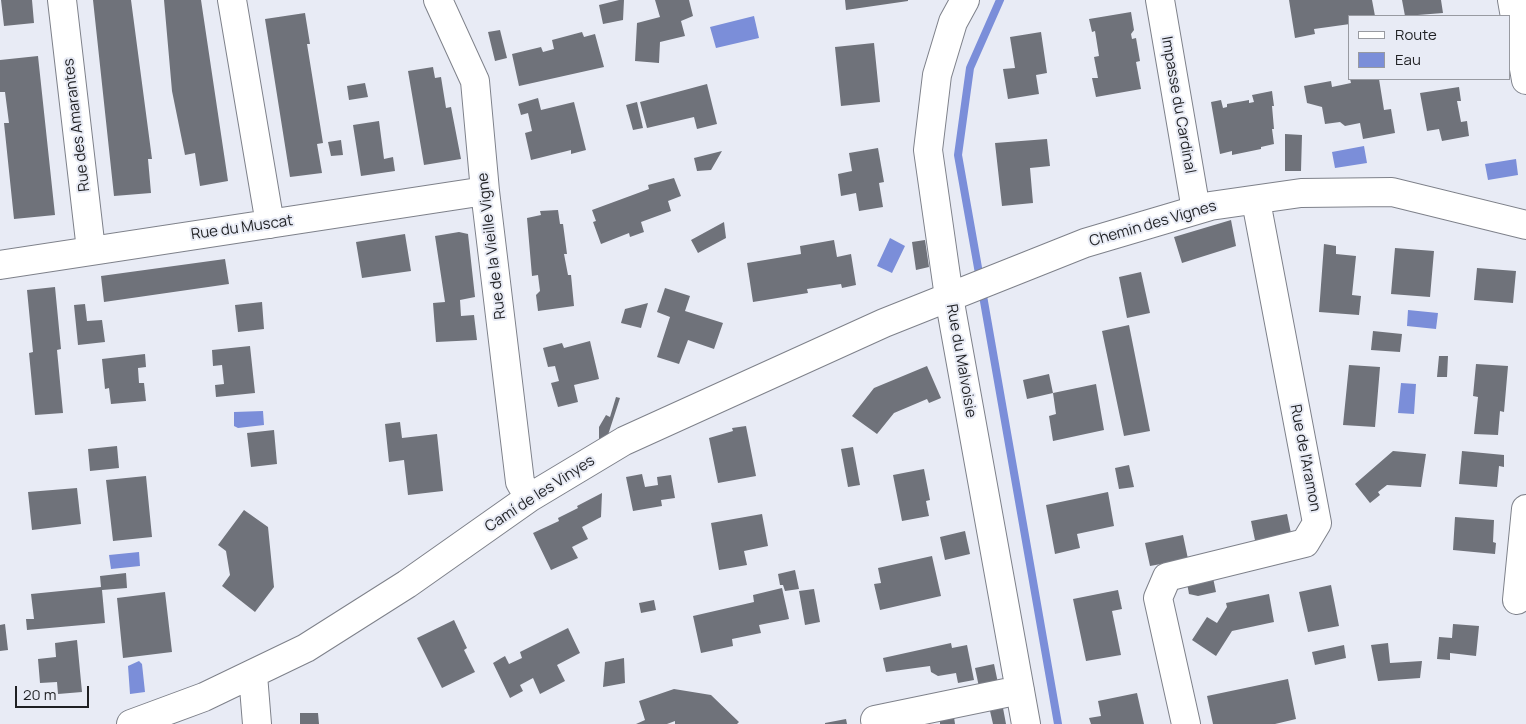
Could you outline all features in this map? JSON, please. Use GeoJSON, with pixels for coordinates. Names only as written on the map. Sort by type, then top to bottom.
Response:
{"type":"FeatureCollection","features":[{"type":"Feature","properties":{"kind":"street","name":"Rue des Amarantes"},"geometry":{"type":"LineString","coordinates":[[62,0],[91,250]]}},
{"type":"Feature","properties":{"kind":"street"},"geometry":{"type":"LineString","coordinates":[[232,0],[270,224]]}},
{"type":"Feature","properties":{"kind":"street","name":"Rue de la Vieille Vigne"},"geometry":{"type":"LineString","coordinates":[[438,0],[474,81],[485,191],[520,482],[529,498]]}},
{"type":"Feature","properties":{"kind":"street","name":"Rue du Malvoisie"},"geometry":{"type":"LineString","coordinates":[[965,0],[953,22],[937,75],[928,150],[956,294],[1026,724]]}},
{"type":"Feature","properties":{"kind":"street","name":"Impasse du Cardinal"},"geometry":{"type":"LineString","coordinates":[[1160,0],[1196,210]]}},
{"type":"Feature","properties":{"kind":"street"},"geometry":{"type":"LineString","coordinates":[[1512,0],[1526,80]]}},
{"type":"Feature","properties":{"kind":"street","name":"Rue du Muscat"},"geometry":{"type":"LineString","coordinates":[[0,265],[485,191]]}},
{"type":"Feature","properties":{"kind":"street","name":"Chemin des Vignes"},"geometry":{"type":"LineString","coordinates":[[956,294],[1085,243],[1196,210],[1301,193],[1392,192],[1526,225]]}},
{"type":"Feature","properties":{"kind":"street","name":"Rue de l'Aramon"},"geometry":{"type":"LineString","coordinates":[[1186,724],[1158,598],[1167,577],[1305,543],[1317,523],[1256,201]]}},
{"type":"Feature","properties":{"kind":"street","name":"Camí de les Vinyes"},"geometry":{"type":"LineString","coordinates":[[131,724],[204,697],[306,648],[407,584],[529,498],[624,441],[884,323],[956,294]]}},
{"type":"Feature","properties":{"kind":"street"},"geometry":{"type":"LineString","coordinates":[[1518,600],[1526,509]]}},
{"type":"Feature","properties":{"kind":"street"},"geometry":{"type":"LineString","coordinates":[[252,675],[257,724]]}},
{"type":"Feature","properties":{"kind":"street"},"geometry":{"type":"LineString","coordinates":[[874,720],[1020,690]]}},
{"type":"Feature","properties":{"kind":"water"},"geometry":{"type":"Polygon","coordinates":[[[754,16],[759,38],[716,48],[710,27],[754,16]]]}},
{"type":"Feature","properties":{"kind":"water"},"geometry":{"type":"Polygon","coordinates":[[[1364,146],[1367,163],[1335,168],[1332,152],[1364,146]]]}},
{"type":"Feature","properties":{"kind":"water"},"geometry":{"type":"Polygon","coordinates":[[[1516,159],[1518,175],[1488,180],[1485,164],[1516,159]]]}},
{"type":"Feature","properties":{"kind":"water"},"geometry":{"type":"Polygon","coordinates":[[[890,238],[905,246],[892,273],[877,266],[890,238]]]}},
{"type":"Feature","properties":{"kind":"water"},"geometry":{"type":"Polygon","coordinates":[[[1408,310],[1438,313],[1436,329],[1407,326],[1408,310]]]}},
{"type":"Feature","properties":{"kind":"water"},"geometry":{"type":"Polygon","coordinates":[[[1401,383],[1416,384],[1414,414],[1398,413],[1401,383]]]}},
{"type":"Feature","properties":{"kind":"water"},"geometry":{"type":"Polygon","coordinates":[[[263,411],[264,425],[238,428],[234,426],[234,412],[263,411]]]}},
{"type":"Feature","properties":{"kind":"water"},"geometry":{"type":"Polygon","coordinates":[[[139,552],[140,566],[111,569],[109,555],[139,552]]]}},
{"type":"Feature","properties":{"kind":"water"},"geometry":{"type":"Polygon","coordinates":[[[139,661],[142,664],[145,692],[130,694],[128,666],[139,661]]]}},
{"type":"Feature","properties":{"kind":"building"},"geometry":{"type":"Polygon","coordinates":[[[1,0],[32,0],[34,23],[4,26],[1,0]]]}},
{"type":"Feature","properties":{"kind":"building"},"geometry":{"type":"Polygon","coordinates":[[[93,0],[131,0],[152,159],[148,159],[151,193],[114,196],[93,0]]]}},
{"type":"Feature","properties":{"kind":"building"},"geometry":{"type":"Polygon","coordinates":[[[164,0],[201,0],[228,181],[200,186],[195,153],[185,155],[172,91],[164,0]]]}},
{"type":"Feature","properties":{"kind":"building"},"geometry":{"type":"Polygon","coordinates":[[[624,0],[623,20],[603,24],[599,5],[624,0]]]}},
{"type":"Feature","properties":{"kind":"building"},"geometry":{"type":"Polygon","coordinates":[[[655,0],[689,0],[693,16],[681,21],[685,36],[660,42],[659,63],[635,61],[637,23],[660,17],[655,0]]]}},
{"type":"Feature","properties":{"kind":"building"},"geometry":{"type":"Polygon","coordinates":[[[845,0],[908,0],[908,1],[846,10],[845,0]]]}},
{"type":"Feature","properties":{"kind":"building"},"geometry":{"type":"Polygon","coordinates":[[[1289,0],[1372,0],[1375,15],[1348,15],[1348,24],[1314,29],[1315,34],[1295,38],[1289,0]]]}},
{"type":"Feature","properties":{"kind":"building"},"geometry":{"type":"Polygon","coordinates":[[[1402,0],[1441,0],[1443,13],[1405,15],[1402,0]]]}},
{"type":"Feature","properties":{"kind":"building"},"geometry":{"type":"Polygon","coordinates":[[[1131,12],[1134,30],[1131,34],[1132,39],[1136,38],[1140,61],[1136,62],[1141,89],[1096,97],[1092,78],[1098,78],[1094,57],[1099,56],[1095,31],[1092,32],[1089,19],[1131,12]]]}},
{"type":"Feature","properties":{"kind":"building"},"geometry":{"type":"Polygon","coordinates":[[[305,13],[310,44],[307,44],[323,143],[317,144],[322,173],[290,177],[265,19],[305,13]]]}},
{"type":"Feature","properties":{"kind":"building"},"geometry":{"type":"Polygon","coordinates":[[[500,30],[507,58],[495,61],[488,32],[500,30]]]}},
{"type":"Feature","properties":{"kind":"building"},"geometry":{"type":"Polygon","coordinates":[[[582,32],[584,37],[595,34],[604,67],[519,86],[512,54],[541,47],[543,52],[554,49],[552,40],[582,32]]]}},
{"type":"Feature","properties":{"kind":"building"},"geometry":{"type":"Polygon","coordinates":[[[1041,32],[1047,73],[1036,75],[1039,94],[1008,99],[1003,69],[1015,68],[1010,37],[1041,32]]]}},
{"type":"Feature","properties":{"kind":"building"},"geometry":{"type":"Polygon","coordinates":[[[874,43],[880,102],[841,106],[835,47],[874,43]]]}},
{"type":"Feature","properties":{"kind":"building"},"geometry":{"type":"Polygon","coordinates":[[[38,56],[55,215],[14,219],[4,123],[9,123],[5,92],[0,92],[0,60],[38,56]]]}},
{"type":"Feature","properties":{"kind":"building"},"geometry":{"type":"Polygon","coordinates":[[[433,67],[435,78],[441,77],[446,108],[451,107],[461,159],[424,165],[408,71],[433,67]]]}},
{"type":"Feature","properties":{"kind":"building"},"geometry":{"type":"Polygon","coordinates":[[[1350,80],[1379,80],[1384,110],[1391,109],[1395,133],[1363,139],[1360,123],[1345,126],[1340,122],[1325,124],[1322,107],[1307,103],[1304,86],[1331,81],[1332,87],[1351,83],[1350,80]]]}},
{"type":"Feature","properties":{"kind":"building"},"geometry":{"type":"Polygon","coordinates":[[[365,83],[368,97],[349,100],[347,86],[365,83]]]}},
{"type":"Feature","properties":{"kind":"building"},"geometry":{"type":"Polygon","coordinates":[[[707,84],[717,124],[697,129],[694,117],[647,128],[640,102],[707,84]]]}},
{"type":"Feature","properties":{"kind":"building"},"geometry":{"type":"Polygon","coordinates":[[[1459,87],[1461,101],[1457,101],[1461,122],[1467,121],[1469,136],[1442,141],[1439,129],[1427,131],[1420,93],[1459,87]]]}},
{"type":"Feature","properties":{"kind":"building"},"geometry":{"type":"Polygon","coordinates":[[[1272,91],[1274,144],[1261,147],[1261,149],[1232,155],[1232,151],[1220,154],[1211,102],[1221,100],[1223,108],[1227,107],[1227,104],[1249,100],[1249,103],[1254,102],[1252,95],[1272,91]]]}},
{"type":"Feature","properties":{"kind":"building"},"geometry":{"type":"Polygon","coordinates":[[[538,98],[541,110],[574,102],[586,150],[571,154],[571,150],[531,160],[525,133],[532,131],[528,113],[521,115],[518,104],[538,98]]]}},
{"type":"Feature","properties":{"kind":"building"},"geometry":{"type":"Polygon","coordinates":[[[637,102],[643,128],[633,130],[626,105],[637,102]]]}},
{"type":"Feature","properties":{"kind":"building"},"geometry":{"type":"Polygon","coordinates":[[[379,121],[384,159],[393,157],[395,171],[361,176],[353,125],[379,121]]]}},
{"type":"Feature","properties":{"kind":"building"},"geometry":{"type":"Polygon","coordinates":[[[1285,134],[1302,135],[1301,171],[1285,171],[1285,134]]]}},
{"type":"Feature","properties":{"kind":"building"},"geometry":{"type":"Polygon","coordinates":[[[1047,139],[1050,166],[1030,168],[1033,203],[1002,206],[995,143],[1047,139]]]}},
{"type":"Feature","properties":{"kind":"building"},"geometry":{"type":"Polygon","coordinates":[[[341,140],[343,155],[331,156],[328,142],[341,140]]]}},
{"type":"Feature","properties":{"kind":"building"},"geometry":{"type":"Polygon","coordinates":[[[878,148],[884,182],[879,183],[883,207],[859,211],[856,193],[841,196],[838,174],[852,171],[849,153],[878,148]]]}},
{"type":"Feature","properties":{"kind":"building"},"geometry":{"type":"Polygon","coordinates":[[[722,151],[711,170],[697,171],[694,158],[722,151]]]}},
{"type":"Feature","properties":{"kind":"building"},"geometry":{"type":"Polygon","coordinates":[[[674,178],[681,196],[668,201],[671,211],[641,222],[644,232],[630,237],[629,233],[601,244],[593,222],[596,221],[592,210],[649,189],[648,185],[674,178]]]}},
{"type":"Feature","properties":{"kind":"building"},"geometry":{"type":"Polygon","coordinates":[[[558,210],[560,224],[563,224],[567,254],[564,254],[568,275],[571,275],[574,306],[538,311],[536,295],[540,291],[538,275],[532,276],[527,218],[541,215],[540,211],[558,210]]]}},
{"type":"Feature","properties":{"kind":"building"},"geometry":{"type":"Polygon","coordinates":[[[1231,220],[1236,246],[1182,263],[1174,237],[1231,220]]]}},
{"type":"Feature","properties":{"kind":"building"},"geometry":{"type":"Polygon","coordinates":[[[724,222],[726,238],[698,253],[691,240],[724,222]]]}},
{"type":"Feature","properties":{"kind":"building"},"geometry":{"type":"Polygon","coordinates":[[[459,232],[468,234],[475,297],[460,300],[461,316],[474,315],[477,340],[436,342],[433,303],[445,302],[435,236],[459,232]]]}},
{"type":"Feature","properties":{"kind":"building"},"geometry":{"type":"Polygon","coordinates":[[[405,234],[411,271],[362,278],[356,242],[405,234]]]}},
{"type":"Feature","properties":{"kind":"building"},"geometry":{"type":"Polygon","coordinates":[[[834,240],[837,257],[851,254],[856,285],[842,288],[841,284],[807,289],[808,293],[753,302],[747,263],[801,254],[800,246],[834,240]]]}},
{"type":"Feature","properties":{"kind":"building"},"geometry":{"type":"Polygon","coordinates":[[[925,240],[929,267],[916,270],[912,242],[925,240]]]}},
{"type":"Feature","properties":{"kind":"building"},"geometry":{"type":"Polygon","coordinates":[[[1324,244],[1336,246],[1336,254],[1356,256],[1352,295],[1361,296],[1359,315],[1319,312],[1324,244]]]}},
{"type":"Feature","properties":{"kind":"building"},"geometry":{"type":"Polygon","coordinates":[[[1395,248],[1434,251],[1430,297],[1391,294],[1395,248]]]}},
{"type":"Feature","properties":{"kind":"building"},"geometry":{"type":"Polygon","coordinates":[[[225,259],[229,284],[104,302],[101,276],[225,259]]]}},
{"type":"Feature","properties":{"kind":"building"},"geometry":{"type":"Polygon","coordinates":[[[1477,268],[1516,271],[1513,303],[1474,300],[1477,268]]]}},
{"type":"Feature","properties":{"kind":"building"},"geometry":{"type":"Polygon","coordinates":[[[1141,272],[1150,313],[1127,318],[1119,277],[1141,272]]]}},
{"type":"Feature","properties":{"kind":"building"},"geometry":{"type":"Polygon","coordinates":[[[55,287],[61,349],[57,350],[63,413],[35,415],[29,353],[33,352],[27,290],[55,287]]]}},
{"type":"Feature","properties":{"kind":"building"},"geometry":{"type":"Polygon","coordinates":[[[665,288],[690,296],[685,311],[723,323],[714,349],[688,340],[679,364],[657,357],[670,317],[657,312],[665,288]]]}},
{"type":"Feature","properties":{"kind":"building"},"geometry":{"type":"Polygon","coordinates":[[[262,302],[264,329],[238,332],[235,305],[262,302]]]}},
{"type":"Feature","properties":{"kind":"building"},"geometry":{"type":"Polygon","coordinates":[[[648,303],[641,328],[621,323],[625,309],[648,303]]]}},
{"type":"Feature","properties":{"kind":"building"},"geometry":{"type":"Polygon","coordinates":[[[85,304],[87,321],[102,320],[105,342],[78,345],[74,305],[85,304]]]}},
{"type":"Feature","properties":{"kind":"building"},"geometry":{"type":"Polygon","coordinates":[[[1129,325],[1150,431],[1124,436],[1102,331],[1129,325]]]}},
{"type":"Feature","properties":{"kind":"building"},"geometry":{"type":"Polygon","coordinates":[[[1373,331],[1402,334],[1400,352],[1371,350],[1373,331]]]}},
{"type":"Feature","properties":{"kind":"building"},"geometry":{"type":"Polygon","coordinates":[[[590,341],[599,379],[574,385],[578,402],[558,407],[551,383],[559,381],[555,366],[548,367],[543,348],[562,343],[564,348],[590,341]]]}},
{"type":"Feature","properties":{"kind":"building"},"geometry":{"type":"Polygon","coordinates":[[[250,346],[255,393],[216,397],[215,385],[224,384],[222,365],[213,366],[212,350],[250,346]]]}},
{"type":"Feature","properties":{"kind":"building"},"geometry":{"type":"Polygon","coordinates":[[[145,354],[146,367],[138,368],[139,383],[144,383],[146,401],[111,404],[109,388],[105,389],[102,359],[145,354]]]}},
{"type":"Feature","properties":{"kind":"building"},"geometry":{"type":"Polygon","coordinates":[[[1439,356],[1448,356],[1447,377],[1437,377],[1439,356]]]}},
{"type":"Feature","properties":{"kind":"building"},"geometry":{"type":"Polygon","coordinates":[[[1476,364],[1508,366],[1504,412],[1500,411],[1498,435],[1474,434],[1478,397],[1473,396],[1476,364]]]}},
{"type":"Feature","properties":{"kind":"building"},"geometry":{"type":"Polygon","coordinates":[[[1349,365],[1380,367],[1375,427],[1343,425],[1349,365]]]}},
{"type":"Feature","properties":{"kind":"building"},"geometry":{"type":"Polygon","coordinates":[[[927,366],[941,398],[929,403],[927,399],[894,413],[877,434],[852,416],[874,388],[927,366]]]}},
{"type":"Feature","properties":{"kind":"building"},"geometry":{"type":"Polygon","coordinates":[[[1049,374],[1053,393],[1027,399],[1023,380],[1049,374]]]}},
{"type":"Feature","properties":{"kind":"building"},"geometry":{"type":"Polygon","coordinates":[[[1096,384],[1104,430],[1053,441],[1049,416],[1056,414],[1053,393],[1096,384]]]}},
{"type":"Feature","properties":{"kind":"building"},"geometry":{"type":"Polygon","coordinates":[[[616,397],[620,398],[607,438],[599,443],[599,427],[606,415],[610,417],[616,397]]]}},
{"type":"Feature","properties":{"kind":"building"},"geometry":{"type":"Polygon","coordinates":[[[400,422],[402,438],[437,434],[443,491],[408,495],[404,460],[389,462],[385,424],[400,422]]]}},
{"type":"Feature","properties":{"kind":"building"},"geometry":{"type":"Polygon","coordinates":[[[746,426],[756,476],[718,483],[709,438],[733,431],[732,428],[746,426]]]}},
{"type":"Feature","properties":{"kind":"building"},"geometry":{"type":"Polygon","coordinates":[[[274,430],[277,464],[251,467],[247,433],[274,430]]]}},
{"type":"Feature","properties":{"kind":"building"},"geometry":{"type":"Polygon","coordinates":[[[117,446],[119,468],[90,471],[88,449],[117,446]]]}},
{"type":"Feature","properties":{"kind":"building"},"geometry":{"type":"Polygon","coordinates":[[[853,447],[860,485],[848,487],[841,449],[853,447]]]}},
{"type":"Feature","properties":{"kind":"building"},"geometry":{"type":"Polygon","coordinates":[[[1393,451],[1426,454],[1421,487],[1387,485],[1378,492],[1380,495],[1370,503],[1355,484],[1393,451]]]}},
{"type":"Feature","properties":{"kind":"building"},"geometry":{"type":"Polygon","coordinates":[[[1462,451],[1504,455],[1504,467],[1499,466],[1497,487],[1459,484],[1462,451]]]}},
{"type":"Feature","properties":{"kind":"building"},"geometry":{"type":"Polygon","coordinates":[[[1129,465],[1134,487],[1119,489],[1115,468],[1129,465]]]}},
{"type":"Feature","properties":{"kind":"building"},"geometry":{"type":"Polygon","coordinates":[[[924,469],[930,500],[926,501],[929,516],[902,521],[893,475],[924,469]]]}},
{"type":"Feature","properties":{"kind":"building"},"geometry":{"type":"Polygon","coordinates":[[[642,474],[645,487],[658,485],[657,477],[671,475],[675,498],[661,500],[662,506],[633,511],[626,477],[642,474]]]}},
{"type":"Feature","properties":{"kind":"building"},"geometry":{"type":"Polygon","coordinates":[[[146,476],[152,537],[113,541],[106,480],[146,476]]]}},
{"type":"Feature","properties":{"kind":"building"},"geometry":{"type":"Polygon","coordinates":[[[77,488],[81,524],[32,530],[28,492],[77,488]]]}},
{"type":"Feature","properties":{"kind":"building"},"geometry":{"type":"Polygon","coordinates":[[[1108,492],[1114,526],[1077,534],[1080,548],[1055,554],[1046,505],[1108,492]]]}},
{"type":"Feature","properties":{"kind":"building"},"geometry":{"type":"Polygon","coordinates":[[[602,493],[601,517],[582,527],[588,539],[572,547],[578,558],[551,570],[533,533],[559,521],[558,518],[602,493]]]}},
{"type":"Feature","properties":{"kind":"building"},"geometry":{"type":"Polygon","coordinates":[[[244,510],[268,527],[274,587],[255,612],[222,586],[230,575],[226,551],[218,545],[244,510]]]}},
{"type":"Feature","properties":{"kind":"building"},"geometry":{"type":"Polygon","coordinates":[[[762,514],[768,546],[744,551],[747,565],[719,570],[711,523],[762,514]]]}},
{"type":"Feature","properties":{"kind":"building"},"geometry":{"type":"Polygon","coordinates":[[[1287,514],[1292,538],[1256,545],[1251,521],[1287,514]]]}},
{"type":"Feature","properties":{"kind":"building"},"geometry":{"type":"Polygon","coordinates":[[[1455,517],[1494,520],[1493,542],[1496,543],[1495,554],[1453,550],[1455,517]]]}},
{"type":"Feature","properties":{"kind":"building"},"geometry":{"type":"Polygon","coordinates":[[[965,531],[970,554],[945,560],[940,537],[965,531]]]}},
{"type":"Feature","properties":{"kind":"building"},"geometry":{"type":"Polygon","coordinates":[[[1183,535],[1188,559],[1150,566],[1145,543],[1183,535]]]}},
{"type":"Feature","properties":{"kind":"building"},"geometry":{"type":"Polygon","coordinates":[[[932,556],[941,596],[880,610],[874,584],[881,583],[878,568],[932,556]]]}},
{"type":"Feature","properties":{"kind":"building"},"geometry":{"type":"Polygon","coordinates":[[[795,570],[799,589],[785,591],[783,585],[780,585],[778,574],[795,570]]]}},
{"type":"Feature","properties":{"kind":"building"},"geometry":{"type":"Polygon","coordinates":[[[126,573],[127,588],[102,590],[105,623],[27,630],[26,619],[34,619],[31,594],[101,587],[100,576],[126,573]]]}},
{"type":"Feature","properties":{"kind":"building"},"geometry":{"type":"Polygon","coordinates":[[[1212,573],[1216,592],[1198,596],[1189,594],[1186,578],[1212,573]]]}},
{"type":"Feature","properties":{"kind":"building"},"geometry":{"type":"Polygon","coordinates":[[[1331,585],[1339,626],[1308,632],[1299,592],[1331,585]]]}},
{"type":"Feature","properties":{"kind":"building"},"geometry":{"type":"Polygon","coordinates":[[[782,588],[789,619],[759,625],[761,633],[732,639],[733,646],[701,653],[693,616],[754,602],[753,595],[782,588]]]}},
{"type":"Feature","properties":{"kind":"building"},"geometry":{"type":"Polygon","coordinates":[[[814,589],[820,622],[805,625],[799,591],[814,589]]]}},
{"type":"Feature","properties":{"kind":"building"},"geometry":{"type":"Polygon","coordinates":[[[1118,590],[1122,609],[1112,611],[1121,655],[1086,661],[1073,599],[1118,590]]]}},
{"type":"Feature","properties":{"kind":"building"},"geometry":{"type":"Polygon","coordinates":[[[165,592],[172,652],[123,658],[117,598],[165,592]]]}},
{"type":"Feature","properties":{"kind":"building"},"geometry":{"type":"Polygon","coordinates":[[[1269,594],[1274,622],[1232,631],[1216,656],[1192,640],[1207,617],[1217,623],[1227,607],[1226,603],[1269,594]]]}},
{"type":"Feature","properties":{"kind":"building"},"geometry":{"type":"Polygon","coordinates":[[[654,600],[656,610],[641,613],[639,603],[654,600]]]}},
{"type":"Feature","properties":{"kind":"building"},"geometry":{"type":"Polygon","coordinates":[[[454,620],[467,648],[464,650],[475,672],[442,688],[417,638],[454,620]]]}},
{"type":"Feature","properties":{"kind":"building"},"geometry":{"type":"Polygon","coordinates":[[[5,624],[8,650],[0,651],[0,625],[5,624]]]}},
{"type":"Feature","properties":{"kind":"building"},"geometry":{"type":"Polygon","coordinates":[[[1453,624],[1479,626],[1476,656],[1450,653],[1450,660],[1437,659],[1439,637],[1452,638],[1453,624]]]}},
{"type":"Feature","properties":{"kind":"building"},"geometry":{"type":"Polygon","coordinates":[[[568,628],[580,653],[557,665],[565,681],[540,694],[533,678],[520,685],[523,691],[510,698],[493,663],[505,656],[509,664],[522,658],[520,652],[568,628]]]}},
{"type":"Feature","properties":{"kind":"building"},"geometry":{"type":"Polygon","coordinates":[[[77,640],[82,692],[58,694],[57,682],[40,683],[38,659],[56,657],[55,643],[77,640]]]}},
{"type":"Feature","properties":{"kind":"building"},"geometry":{"type":"Polygon","coordinates":[[[951,643],[952,648],[967,645],[974,680],[958,683],[956,673],[938,676],[931,672],[930,666],[886,672],[883,658],[951,643]]]}},
{"type":"Feature","properties":{"kind":"building"},"geometry":{"type":"Polygon","coordinates":[[[1388,643],[1390,663],[1422,661],[1420,678],[1378,681],[1371,645],[1388,643]]]}},
{"type":"Feature","properties":{"kind":"building"},"geometry":{"type":"Polygon","coordinates":[[[1344,645],[1346,658],[1315,665],[1312,652],[1344,645]]]}},
{"type":"Feature","properties":{"kind":"building"},"geometry":{"type":"Polygon","coordinates":[[[624,658],[625,683],[603,687],[605,662],[624,658]]]}},
{"type":"Feature","properties":{"kind":"building"},"geometry":{"type":"Polygon","coordinates":[[[994,664],[998,683],[979,687],[975,668],[994,664]]]}},
{"type":"Feature","properties":{"kind":"building"},"geometry":{"type":"Polygon","coordinates":[[[1288,679],[1296,719],[1275,724],[1213,724],[1207,696],[1288,679]]]}},
{"type":"Feature","properties":{"kind":"building"},"geometry":{"type":"Polygon","coordinates":[[[674,689],[711,695],[739,722],[737,724],[675,724],[675,721],[667,724],[636,724],[645,720],[639,701],[674,689]]]}},
{"type":"Feature","properties":{"kind":"building"},"geometry":{"type":"Polygon","coordinates":[[[1137,693],[1144,724],[1091,724],[1089,718],[1101,716],[1098,701],[1137,693]]]}},
{"type":"Feature","properties":{"kind":"building"},"geometry":{"type":"Polygon","coordinates":[[[1003,708],[1006,724],[993,724],[990,711],[1003,708]]]}},
{"type":"Feature","properties":{"kind":"building"},"geometry":{"type":"Polygon","coordinates":[[[300,713],[318,713],[319,724],[300,724],[300,713]]]}},
{"type":"Feature","properties":{"kind":"building"},"geometry":{"type":"Polygon","coordinates":[[[954,717],[955,724],[940,724],[940,719],[954,717]]]}},
{"type":"Feature","properties":{"kind":"building"},"geometry":{"type":"Polygon","coordinates":[[[846,719],[847,724],[825,724],[825,723],[846,719]]]}},
{"type":"Feature","properties":{"kind":"waterway"},"geometry":{"type":"LineString","coordinates":[[980,279],[958,155],[970,68],[1000,0]]}},
{"type":"Feature","properties":{"kind":"waterway"},"geometry":{"type":"LineString","coordinates":[[982,290],[1058,724]]}}]}
